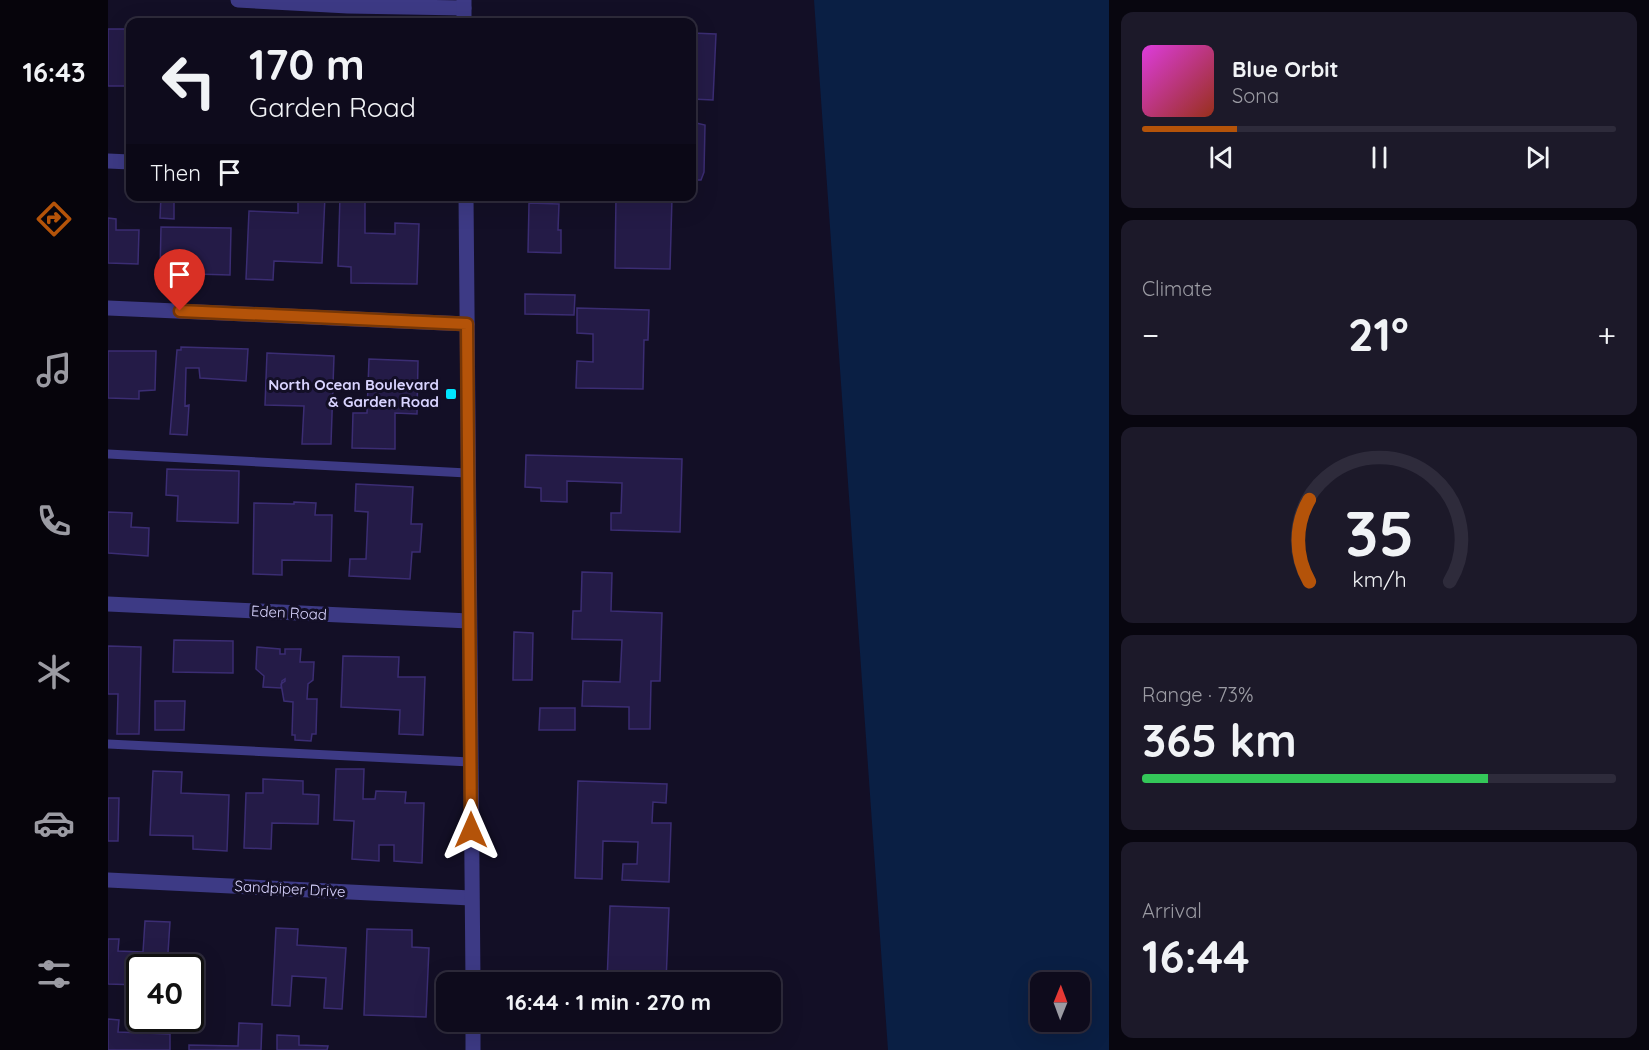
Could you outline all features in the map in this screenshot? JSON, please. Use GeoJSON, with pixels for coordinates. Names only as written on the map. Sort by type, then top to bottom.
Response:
{"type":"FeatureCollection","features":[{"type":"Feature","properties":{"kind":"street"},"geometry":{"type":"LineString","coordinates":[[238,0],[464,10]]}},
{"type":"Feature","properties":{"kind":"street"},"geometry":{"type":"LineString","coordinates":[[108,161],[126,162]]}},
{"type":"Feature","properties":{"kind":"street"},"geometry":{"type":"LineString","coordinates":[[466,201],[473,972]]}},
{"type":"Feature","properties":{"kind":"street"},"geometry":{"type":"LineString","coordinates":[[108,308],[467,324]]}},
{"type":"Feature","properties":{"kind":"street","name":"Eden Road"},"geometry":{"type":"LineString","coordinates":[[108,604],[469,621]]}},
{"type":"Feature","properties":{"kind":"street","name":"Sandpiper Drive"},"geometry":{"type":"LineString","coordinates":[[108,880],[471,898]]}},
{"type":"Feature","properties":{"kind":"street"},"geometry":{"type":"LineString","coordinates":[[473,1032],[473,1050]]}},
{"type":"Feature","properties":{"kind":"lane"},"geometry":{"type":"LineString","coordinates":[[108,454],[468,473]]}},
{"type":"Feature","properties":{"kind":"lane"},"geometry":{"type":"LineString","coordinates":[[108,744],[470,762]]}},
{"type":"Feature","properties":{"kind":"water"},"geometry":{"type":"Polygon","coordinates":[[[814,0],[1109,0],[1109,1050],[888,1050],[814,0]]]}},
{"type":"Feature","properties":{"kind":"building"},"geometry":{"type":"Polygon","coordinates":[[[108,29],[126,29],[126,86],[108,86],[108,29]]]}},
{"type":"Feature","properties":{"kind":"building"},"geometry":{"type":"Polygon","coordinates":[[[696,33],[716,34],[713,100],[696,99],[696,33]]]}},
{"type":"Feature","properties":{"kind":"building"},"geometry":{"type":"Polygon","coordinates":[[[696,123],[705,125],[704,172],[701,180],[696,180],[696,123]]]}},
{"type":"Feature","properties":{"kind":"building"},"geometry":{"type":"Polygon","coordinates":[[[161,201],[174,201],[174,219],[160,218],[161,201]]]}},
{"type":"Feature","properties":{"kind":"building"},"geometry":{"type":"Polygon","coordinates":[[[298,201],[325,201],[322,263],[274,261],[273,280],[246,279],[249,211],[298,213],[298,201]]]}},
{"type":"Feature","properties":{"kind":"building"},"geometry":{"type":"Polygon","coordinates":[[[340,201],[365,201],[365,233],[395,234],[395,223],[419,224],[417,284],[351,283],[351,267],[338,266],[340,201]]]}},
{"type":"Feature","properties":{"kind":"building"},"geometry":{"type":"Polygon","coordinates":[[[616,201],[672,201],[670,269],[615,268],[616,201]]]}},
{"type":"Feature","properties":{"kind":"building"},"geometry":{"type":"Polygon","coordinates":[[[529,203],[559,204],[558,230],[561,230],[561,253],[528,252],[529,203]]]}},
{"type":"Feature","properties":{"kind":"building"},"geometry":{"type":"Polygon","coordinates":[[[108,218],[116,219],[116,230],[139,230],[138,264],[108,263],[108,218]]]}},
{"type":"Feature","properties":{"kind":"building"},"geometry":{"type":"Polygon","coordinates":[[[161,227],[231,228],[230,275],[160,273],[161,227]]]}},
{"type":"Feature","properties":{"kind":"building"},"geometry":{"type":"Polygon","coordinates":[[[525,294],[575,295],[574,315],[525,314],[525,294]]]}},
{"type":"Feature","properties":{"kind":"building"},"geometry":{"type":"Polygon","coordinates":[[[577,308],[649,310],[648,340],[644,340],[643,389],[576,388],[577,361],[593,362],[593,334],[577,333],[577,308]]]}},
{"type":"Feature","properties":{"kind":"building"},"geometry":{"type":"Polygon","coordinates":[[[181,347],[248,349],[246,381],[200,378],[199,368],[186,368],[185,406],[189,405],[187,435],[170,434],[177,350],[181,350],[181,347]]]}},
{"type":"Feature","properties":{"kind":"building"},"geometry":{"type":"Polygon","coordinates":[[[108,351],[156,351],[155,390],[139,391],[139,399],[108,398],[108,351]]]}},
{"type":"Feature","properties":{"kind":"building"},"geometry":{"type":"Polygon","coordinates":[[[267,353],[334,356],[331,444],[302,444],[304,406],[265,405],[267,353]]]}},
{"type":"Feature","properties":{"kind":"building"},"geometry":{"type":"Polygon","coordinates":[[[369,359],[418,361],[417,414],[395,413],[395,449],[352,448],[353,413],[367,413],[369,359]]]}},
{"type":"Feature","properties":{"kind":"building"},"geometry":{"type":"Polygon","coordinates":[[[526,455],[682,459],[680,532],[611,530],[611,513],[621,513],[622,483],[567,481],[567,502],[541,501],[541,488],[525,487],[526,455]]]}},
{"type":"Feature","properties":{"kind":"building"},"geometry":{"type":"Polygon","coordinates":[[[167,469],[239,471],[238,523],[177,521],[178,496],[166,495],[167,469]]]}},
{"type":"Feature","properties":{"kind":"building"},"geometry":{"type":"Polygon","coordinates":[[[356,484],[413,487],[411,524],[422,524],[420,552],[412,552],[410,579],[349,576],[350,559],[366,559],[368,512],[355,511],[356,484]]]}},
{"type":"Feature","properties":{"kind":"building"},"geometry":{"type":"Polygon","coordinates":[[[294,502],[316,503],[315,515],[332,515],[331,561],[282,560],[282,575],[253,574],[254,503],[294,504],[294,502]]]}},
{"type":"Feature","properties":{"kind":"building"},"geometry":{"type":"Polygon","coordinates":[[[108,512],[132,513],[131,527],[149,528],[148,556],[108,553],[108,512]]]}},
{"type":"Feature","properties":{"kind":"building"},"geometry":{"type":"Polygon","coordinates":[[[582,572],[612,573],[611,611],[662,613],[660,681],[651,681],[650,729],[629,729],[629,707],[582,706],[583,681],[620,682],[622,640],[572,639],[573,611],[581,611],[582,572]]]}},
{"type":"Feature","properties":{"kind":"building"},"geometry":{"type":"Polygon","coordinates":[[[514,632],[533,633],[532,680],[513,680],[514,632]]]}},
{"type":"Feature","properties":{"kind":"building"},"geometry":{"type":"Polygon","coordinates":[[[174,640],[233,641],[233,673],[173,672],[174,640]]]}},
{"type":"Feature","properties":{"kind":"building"},"geometry":{"type":"Polygon","coordinates":[[[108,646],[141,647],[139,734],[117,734],[118,694],[108,694],[108,646]]]}},
{"type":"Feature","properties":{"kind":"building"},"geometry":{"type":"Polygon","coordinates":[[[257,647],[280,649],[280,654],[285,654],[285,649],[301,649],[300,662],[314,662],[313,680],[308,684],[307,699],[317,699],[316,734],[312,734],[311,741],[295,740],[295,735],[292,735],[293,702],[284,701],[281,686],[281,688],[263,687],[264,676],[256,669],[257,647]]]}},
{"type":"Feature","properties":{"kind":"building"},"geometry":{"type":"Polygon","coordinates":[[[343,656],[399,657],[398,677],[425,677],[423,735],[399,734],[400,710],[341,707],[343,656]]]}},
{"type":"Feature","properties":{"kind":"building"},"geometry":{"type":"Polygon","coordinates":[[[155,701],[185,701],[184,730],[155,730],[155,701]]]}},
{"type":"Feature","properties":{"kind":"building"},"geometry":{"type":"Polygon","coordinates":[[[540,708],[575,708],[575,730],[539,730],[540,708]]]}},
{"type":"Feature","properties":{"kind":"building"},"geometry":{"type":"Polygon","coordinates":[[[336,769],[364,769],[363,799],[375,799],[376,791],[406,792],[405,803],[424,803],[422,863],[394,861],[394,845],[379,845],[379,861],[352,859],[354,821],[334,820],[336,769]]]}},
{"type":"Feature","properties":{"kind":"building"},"geometry":{"type":"Polygon","coordinates":[[[153,771],[182,772],[181,793],[229,795],[227,851],[193,849],[193,836],[150,835],[153,771]]]}},
{"type":"Feature","properties":{"kind":"building"},"geometry":{"type":"Polygon","coordinates":[[[263,779],[303,781],[303,794],[319,795],[318,824],[272,823],[271,849],[244,848],[246,793],[263,793],[263,779]]]}},
{"type":"Feature","properties":{"kind":"building"},"geometry":{"type":"Polygon","coordinates":[[[578,781],[667,784],[666,803],[653,802],[652,823],[671,823],[669,882],[622,880],[623,864],[637,864],[638,842],[603,841],[602,879],[575,878],[578,781]]]}},
{"type":"Feature","properties":{"kind":"building"},"geometry":{"type":"Polygon","coordinates":[[[108,798],[119,798],[118,841],[108,841],[108,798]]]}},
{"type":"Feature","properties":{"kind":"building"},"geometry":{"type":"Polygon","coordinates":[[[610,906],[669,908],[666,972],[607,972],[610,906]]]}},
{"type":"Feature","properties":{"kind":"building"},"geometry":{"type":"Polygon","coordinates":[[[145,921],[170,922],[168,954],[126,954],[126,985],[108,984],[108,939],[119,939],[118,951],[143,952],[145,921]]]}},
{"type":"Feature","properties":{"kind":"building"},"geometry":{"type":"Polygon","coordinates":[[[276,928],[298,929],[297,945],[346,948],[342,1009],[324,1008],[326,978],[292,976],[290,1006],[272,1005],[276,928]]]}},
{"type":"Feature","properties":{"kind":"building"},"geometry":{"type":"Polygon","coordinates":[[[367,929],[412,930],[412,947],[429,948],[426,1017],[364,1015],[367,929]]]}},
{"type":"Feature","properties":{"kind":"building"},"geometry":{"type":"Polygon","coordinates":[[[108,1019],[119,1020],[118,1032],[170,1034],[170,1050],[108,1050],[108,1019]]]}},
{"type":"Feature","properties":{"kind":"building"},"geometry":{"type":"Polygon","coordinates":[[[239,1023],[262,1024],[261,1050],[189,1050],[189,1045],[238,1046],[239,1023]]]}},
{"type":"Feature","properties":{"kind":"building"},"geometry":{"type":"Polygon","coordinates":[[[277,1035],[299,1036],[299,1045],[328,1046],[327,1050],[277,1050],[277,1035]]]}},
{"type":"Feature","properties":{"kind":"place","name":"North Ocean Boulevard & Garden Road"},"geometry":{"type":"Point","coordinates":[451,394]}},
{"type":"Feature","properties":{"kind":"route"},"geometry":{"type":"LineString","coordinates":[[180,311],[467,324],[471,830]]}}]}
